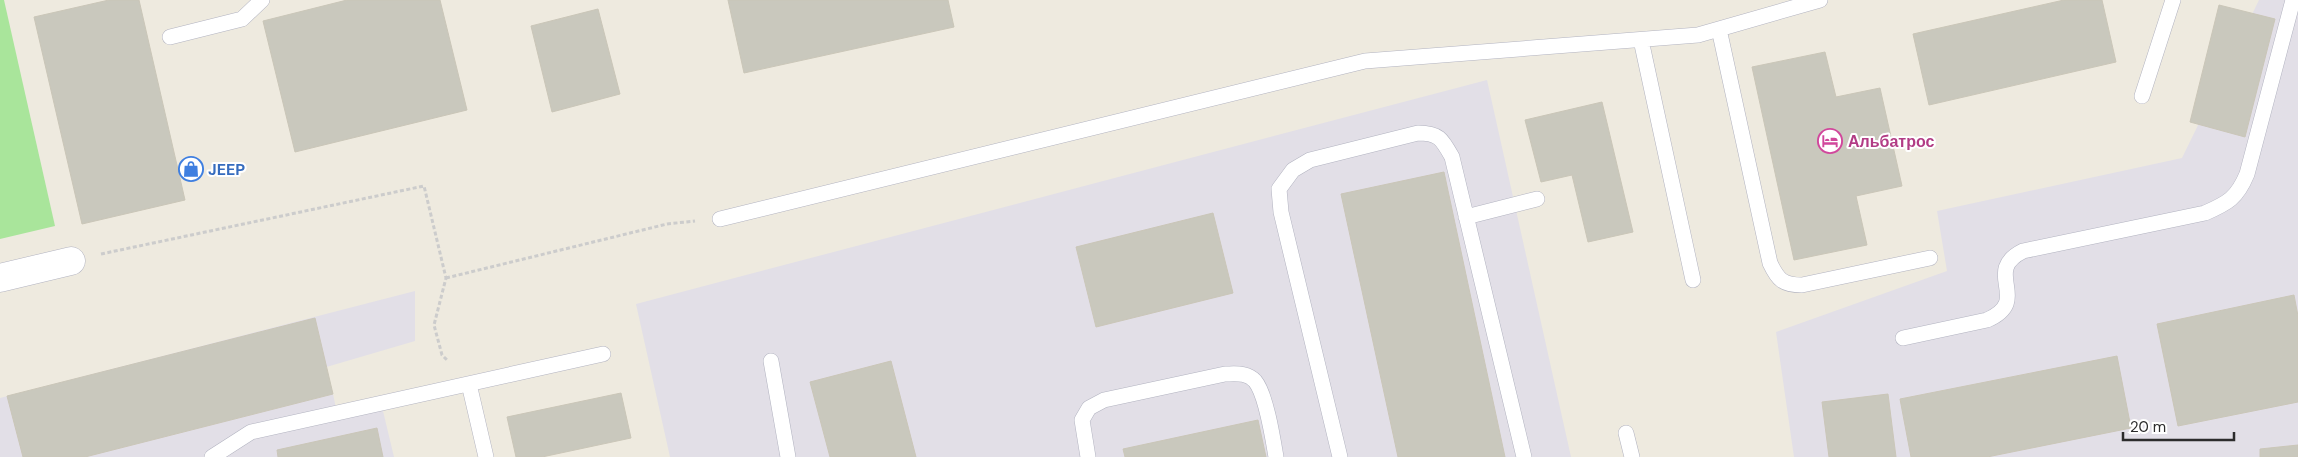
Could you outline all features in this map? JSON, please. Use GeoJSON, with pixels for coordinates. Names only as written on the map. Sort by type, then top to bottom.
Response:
{"type":"FeatureCollection","features":[{"type":"Feature","properties":{"kind":"street"},"geometry":{"type":"LineString","coordinates":[[0,278],[72,261]]}},
{"type":"Feature","properties":{"kind":"lane"},"geometry":{"type":"LineString","coordinates":[[170,37],[242,19],[262,0]]}},
{"type":"Feature","properties":{"kind":"lane"},"geometry":{"type":"LineString","coordinates":[[720,219],[1365,62],[1698,35],[1820,0]]}},
{"type":"Feature","properties":{"kind":"lane"},"geometry":{"type":"LineString","coordinates":[[2142,96],[2173,0]]}},
{"type":"Feature","properties":{"kind":"lane"},"geometry":{"type":"LineString","coordinates":[[1903,338],[1987,320],[1999,314],[2008,305],[2008,294],[2004,278],[2006,264],[2013,256],[2023,251],[2205,213],[2225,205],[2240,192],[2247,174],[2293,0]]}},
{"type":"Feature","properties":{"kind":"lane"},"geometry":{"type":"LineString","coordinates":[[1719,29],[1770,263],[1777,277],[1789,285],[1802,285],[1930,258]]}},
{"type":"Feature","properties":{"kind":"lane"},"geometry":{"type":"LineString","coordinates":[[1641,40],[1693,280]]}},
{"type":"Feature","properties":{"kind":"lane"},"geometry":{"type":"LineString","coordinates":[[1340,457],[1281,212],[1280,189],[1293,170],[1310,160],[1418,133],[1431,133],[1442,140],[1452,156],[1524,457]]}},
{"type":"Feature","properties":{"kind":"lane"},"geometry":{"type":"LineString","coordinates":[[1466,216],[1537,200]]}},
{"type":"Feature","properties":{"kind":"lane"},"geometry":{"type":"LineString","coordinates":[[212,457],[251,432],[603,354]]}},
{"type":"Feature","properties":{"kind":"lane"},"geometry":{"type":"LineString","coordinates":[[771,361],[788,457]]}},
{"type":"Feature","properties":{"kind":"lane"},"geometry":{"type":"LineString","coordinates":[[1088,457],[1082,420],[1089,408],[1104,400],[1225,374],[1242,373],[1255,381],[1265,404],[1276,457]]}},
{"type":"Feature","properties":{"kind":"lane"},"geometry":{"type":"LineString","coordinates":[[469,384],[486,457]]}},
{"type":"Feature","properties":{"kind":"lane"},"geometry":{"type":"LineString","coordinates":[[1626,433],[1632,457]]}},
{"type":"Feature","properties":{"kind":"path"},"geometry":{"type":"LineString","coordinates":[[72,261],[424,186],[446,278],[434,325],[442,355],[469,384]]}},
{"type":"Feature","properties":{"kind":"path"},"geometry":{"type":"LineString","coordinates":[[446,278],[667,224],[720,219]]}},
{"type":"Feature","properties":{"kind":"shaded area"},"geometry":{"type":"Polygon","coordinates":[[[2259,0],[2298,0],[2298,457],[1794,457],[1776,332],[1947,271],[1937,211],[2182,158],[2259,0]]]}},
{"type":"Feature","properties":{"kind":"shaded area"},"geometry":{"type":"Polygon","coordinates":[[[1487,80],[1571,457],[670,457],[636,304],[1487,80]]]}},
{"type":"Feature","properties":{"kind":"shaded area"},"geometry":{"type":"Polygon","coordinates":[[[415,291],[415,341],[323,368],[333,394],[337,413],[383,411],[394,457],[0,457],[0,398],[415,291]]]}},
{"type":"Feature","properties":{"kind":"green space"},"geometry":{"type":"Polygon","coordinates":[[[0,0],[4,0],[55,226],[0,239],[0,0]]]}},
{"type":"Feature","properties":{"kind":"building"},"geometry":{"type":"Polygon","coordinates":[[[109,0],[139,0],[185,200],[82,224],[34,17],[109,0]]]}},
{"type":"Feature","properties":{"kind":"building"},"geometry":{"type":"Polygon","coordinates":[[[347,0],[440,0],[467,110],[295,152],[263,21],[347,0]]]}},
{"type":"Feature","properties":{"kind":"building"},"geometry":{"type":"Polygon","coordinates":[[[728,0],[948,0],[954,27],[744,73],[728,0]]]}},
{"type":"Feature","properties":{"kind":"building"},"geometry":{"type":"Polygon","coordinates":[[[2064,0],[2102,0],[2116,62],[1929,105],[1913,34],[2064,0]]]}},
{"type":"Feature","properties":{"kind":"building"},"geometry":{"type":"Polygon","coordinates":[[[2219,5],[2275,19],[2245,137],[2190,122],[2219,5]]]}},
{"type":"Feature","properties":{"kind":"building"},"geometry":{"type":"Polygon","coordinates":[[[598,9],[620,94],[552,112],[531,26],[598,9]]]}},
{"type":"Feature","properties":{"kind":"building","name":"Альбатрос"},"geometry":{"type":"Polygon","coordinates":[[[1825,52],[1836,97],[1880,88],[1902,186],[1856,196],[1867,245],[1794,260],[1752,67],[1825,52]]]}},
{"type":"Feature","properties":{"kind":"building"},"geometry":{"type":"Polygon","coordinates":[[[1602,102],[1633,232],[1588,242],[1572,175],[1541,182],[1525,120],[1602,102]]]}},
{"type":"Feature","properties":{"kind":"building"},"geometry":{"type":"Polygon","coordinates":[[[1444,172],[1505,457],[1398,457],[1341,194],[1444,172]]]}},
{"type":"Feature","properties":{"kind":"building"},"geometry":{"type":"Polygon","coordinates":[[[1213,213],[1233,293],[1096,327],[1076,247],[1213,213]]]}},
{"type":"Feature","properties":{"kind":"building"},"geometry":{"type":"Polygon","coordinates":[[[2294,295],[2298,316],[2298,402],[2178,426],[2157,324],[2294,295]]]}},
{"type":"Feature","properties":{"kind":"building"},"geometry":{"type":"Polygon","coordinates":[[[315,318],[333,394],[85,457],[23,457],[7,396],[315,318]]]}},
{"type":"Feature","properties":{"kind":"building"},"geometry":{"type":"Polygon","coordinates":[[[2117,356],[2131,428],[1987,457],[1911,457],[1900,399],[2117,356]]]}},
{"type":"Feature","properties":{"kind":"building"},"geometry":{"type":"Polygon","coordinates":[[[891,361],[916,457],[830,457],[810,382],[891,361]]]}},
{"type":"Feature","properties":{"kind":"building"},"geometry":{"type":"Polygon","coordinates":[[[621,393],[631,438],[542,457],[516,457],[507,417],[621,393]]]}},
{"type":"Feature","properties":{"kind":"building"},"geometry":{"type":"Polygon","coordinates":[[[1888,394],[1896,457],[1829,457],[1822,402],[1888,394]]]}},
{"type":"Feature","properties":{"kind":"building"},"geometry":{"type":"Polygon","coordinates":[[[1258,420],[1266,457],[1125,457],[1123,449],[1258,420]]]}},
{"type":"Feature","properties":{"kind":"building"},"geometry":{"type":"Polygon","coordinates":[[[377,428],[383,457],[278,457],[277,450],[377,428]]]}},
{"type":"Feature","properties":{"kind":"building"},"geometry":{"type":"Polygon","coordinates":[[[2298,445],[2298,457],[2260,457],[2260,449],[2298,445]]]}},
{"type":"Feature","properties":{"kind":"place","name":"Альбатрос"},"geometry":{"type":"Point","coordinates":[1830,141]}},
{"type":"Feature","properties":{"kind":"place","name":"JEEP"},"geometry":{"type":"Point","coordinates":[191,169]}}]}
